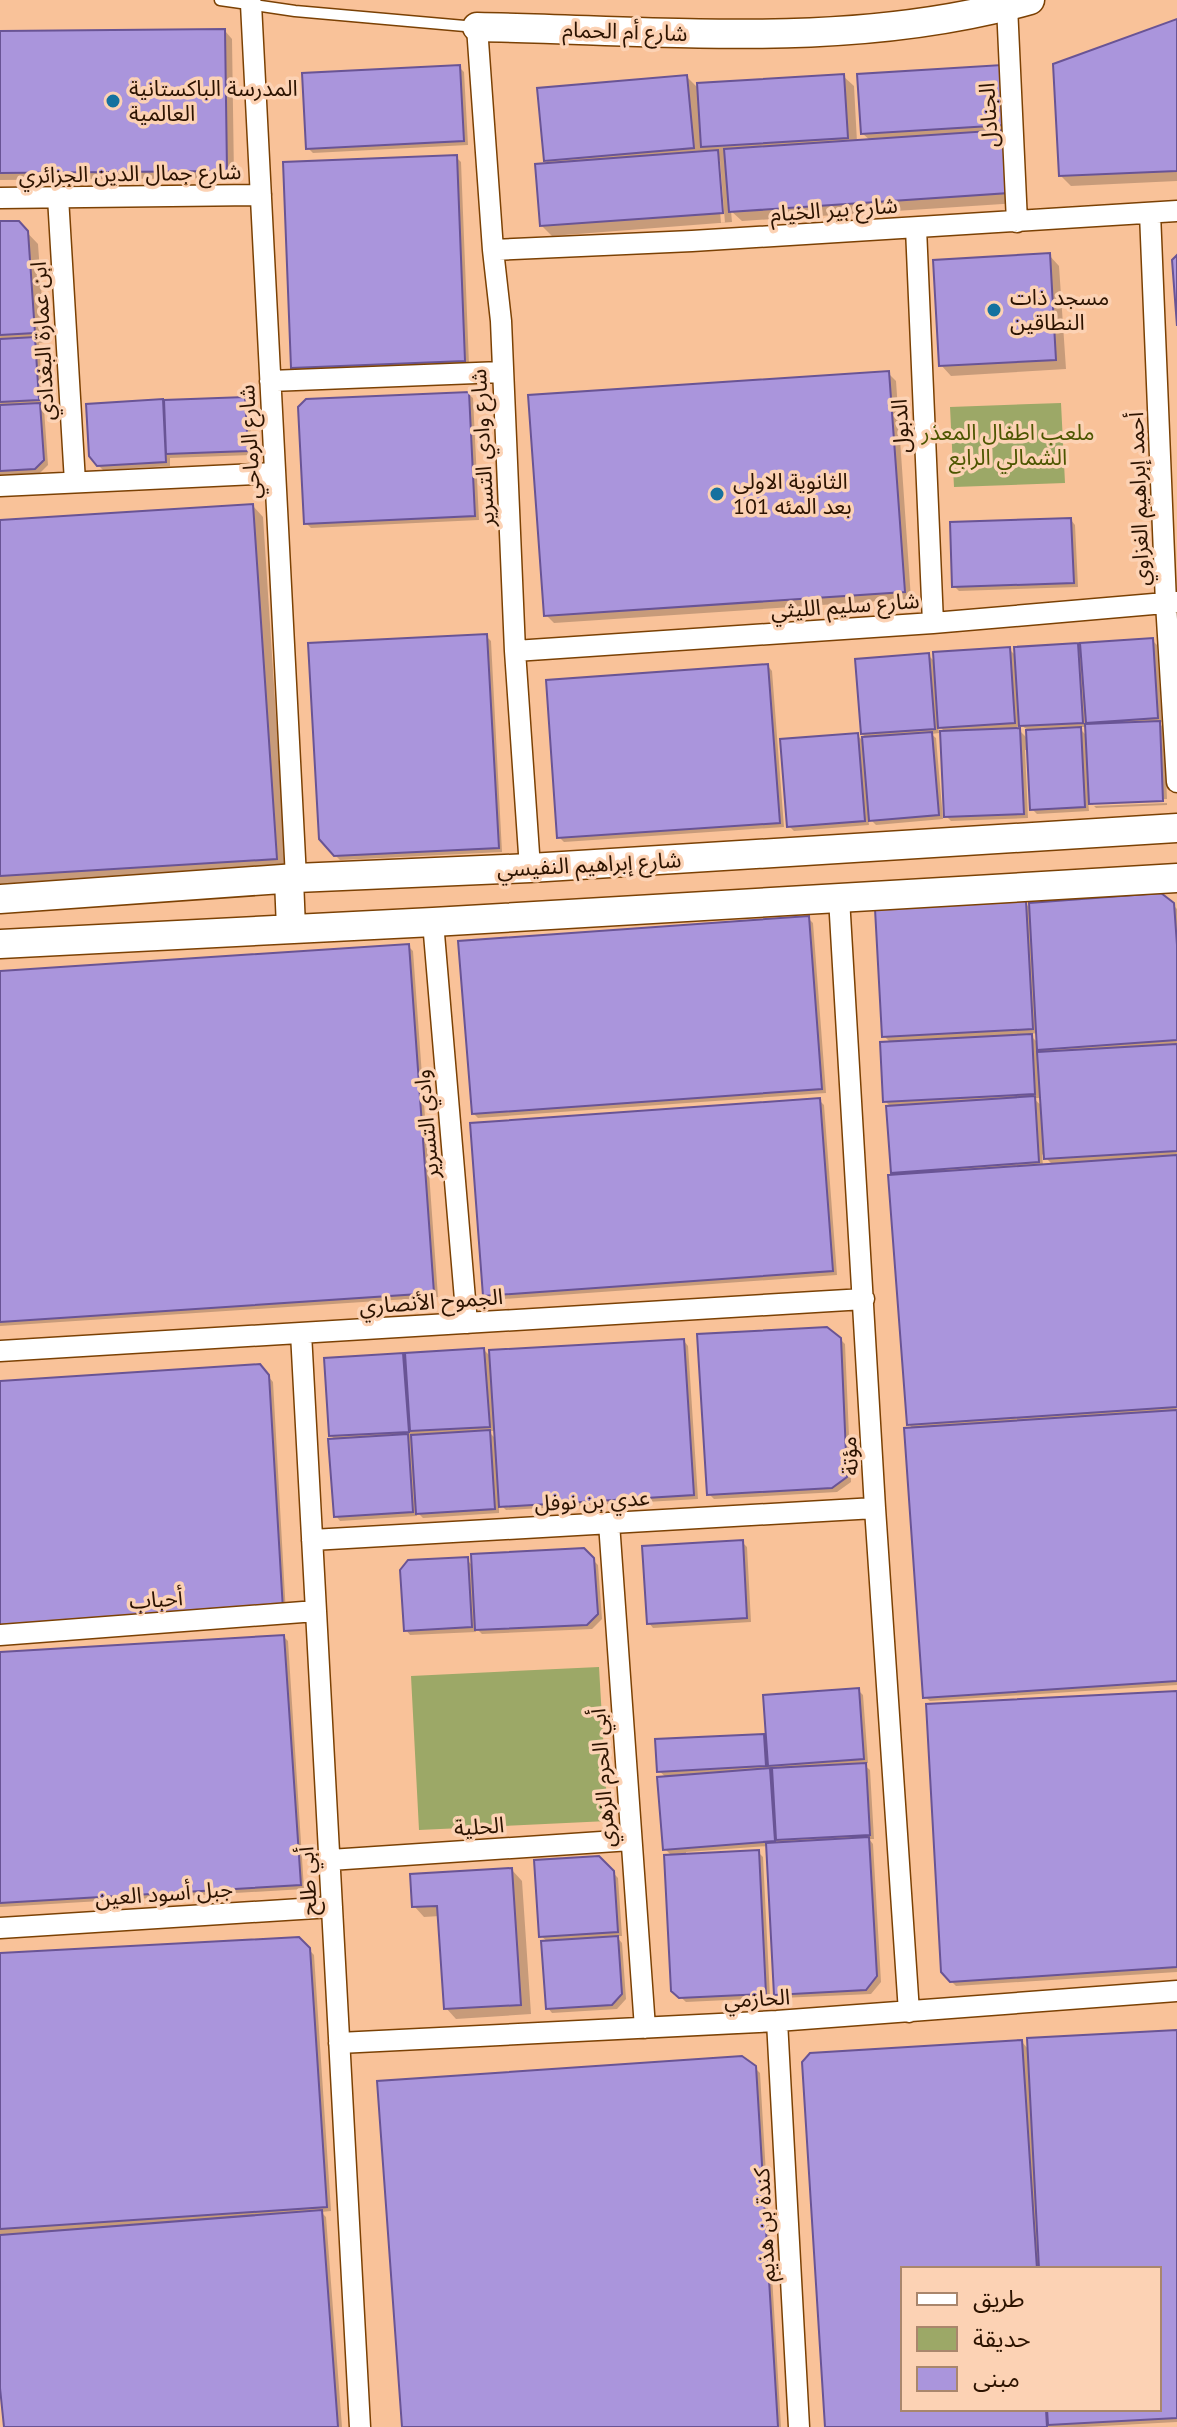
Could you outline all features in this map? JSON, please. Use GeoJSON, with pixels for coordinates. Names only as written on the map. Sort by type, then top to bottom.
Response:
{"type":"FeatureCollection","features":[{"type":"Feature","properties":{"kind":"street","name":"شارع أم الحمام"},"geometry":{"type":"LineString","coordinates":[[485,18],[747,34],[899,27],[1018,3]]}},
{"type":"Feature","properties":{"kind":"street","name":"الجنادل"},"geometry":{"type":"LineString","coordinates":[[1017,222],[1018,3]]}},
{"type":"Feature","properties":{"kind":"street","name":"شارع الرماحي"},"geometry":{"type":"LineString","coordinates":[[251,4],[293,878]]}},
{"type":"Feature","properties":{"kind":"street","name":"شارع وادي التسرير"},"geometry":{"type":"LineString","coordinates":[[485,18],[493,250],[501,321],[515,651],[530,868]]}},
{"type":"Feature","properties":{"kind":"street","name":"شارع جمال الدين الجزائري"},"geometry":{"type":"LineString","coordinates":[[0,198],[261,195]]}},
{"type":"Feature","properties":{"kind":"street","name":"ابن عمارة البغدادي"},"geometry":{"type":"LineString","coordinates":[[58,197],[75,482]]}},
{"type":"Feature","properties":{"kind":"street","name":"شارع بير الخيام"},"geometry":{"type":"LineString","coordinates":[[493,250],[1177,211]]}},
{"type":"Feature","properties":{"kind":"street","name":"أحمد إبراهيم الغزاوي"},"geometry":{"type":"LineString","coordinates":[[1150,213],[1172,602],[1177,782]]}},
{"type":"Feature","properties":{"kind":"street","name":"الدبول"},"geometry":{"type":"LineString","coordinates":[[916,228],[933,623]]}},
{"type":"Feature","properties":{"kind":"street"},"geometry":{"type":"LineString","coordinates":[[270,381],[502,372]]}},
{"type":"Feature","properties":{"kind":"street"},"geometry":{"type":"LineString","coordinates":[[0,486],[275,473]]}},
{"type":"Feature","properties":{"kind":"street","name":"شارع سليم الليثي"},"geometry":{"type":"LineString","coordinates":[[515,651],[933,623],[1172,602]]}},
{"type":"Feature","properties":{"kind":"street","name":"شارع إبراهيم النفيسي"},"geometry":{"type":"LineString","coordinates":[[0,899],[293,878],[530,868],[1177,828]]}},
{"type":"Feature","properties":{"kind":"street"},"geometry":{"type":"LineString","coordinates":[[291,929],[293,878]]}},
{"type":"Feature","properties":{"kind":"street"},"geometry":{"type":"LineString","coordinates":[[0,944],[1177,878]]}},
{"type":"Feature","properties":{"kind":"street","name":"مؤتة"},"geometry":{"type":"LineString","coordinates":[[839,898],[909,2012]]}},
{"type":"Feature","properties":{"kind":"street","name":"وادي التسرير"},"geometry":{"type":"LineString","coordinates":[[433,922],[467,1323]]}},
{"type":"Feature","properties":{"kind":"street","name":"الجموح الأنصاري"},"geometry":{"type":"LineString","coordinates":[[0,1351],[864,1299]]}},
{"type":"Feature","properties":{"kind":"street","name":"أبي طلح"},"geometry":{"type":"LineString","coordinates":[[301,1333],[360,2427]]}},
{"type":"Feature","properties":{"kind":"street","name":"عدي بن نوفل"},"geometry":{"type":"LineString","coordinates":[[312,1540],[875,1508]]}},
{"type":"Feature","properties":{"kind":"street","name":"أبي الحرم الزهري"},"geometry":{"type":"LineString","coordinates":[[609,1523],[645,2028]]}},
{"type":"Feature","properties":{"kind":"street","name":"أحباب"},"geometry":{"type":"LineString","coordinates":[[0,1635],[316,1611]]}},
{"type":"Feature","properties":{"kind":"street","name":"الحلية"},"geometry":{"type":"LineString","coordinates":[[330,1860],[631,1840]]}},
{"type":"Feature","properties":{"kind":"street","name":"جبل أسود العين"},"geometry":{"type":"LineString","coordinates":[[0,1928],[332,1907]]}},
{"type":"Feature","properties":{"kind":"street","name":"الحازمي"},"geometry":{"type":"LineString","coordinates":[[339,2043],[777,2021],[1177,1991]]}},
{"type":"Feature","properties":{"kind":"street","name":"كندة بن هذيم"},"geometry":{"type":"LineString","coordinates":[[777,2021],[799,2427]]}},
{"type":"Feature","properties":{"kind":"lane","name":"شارع أم الحمام"},"geometry":{"type":"LineString","coordinates":[[220,0],[295,11],[485,18]]}},
{"type":"Feature","properties":{"kind":"green space","name":"ملعب اطفال المعذر الشمالي الرابع"},"geometry":{"type":"Polygon","coordinates":[[[1061,403],[1065,483],[954,487],[950,407],[1061,403]]]}},
{"type":"Feature","properties":{"kind":"green space"},"geometry":{"type":"Polygon","coordinates":[[[599,1667],[608,1821],[419,1830],[411,1676],[599,1667]]]}},
{"type":"Feature","properties":{"kind":"building"},"geometry":{"type":"Polygon","coordinates":[[[1177,19],[1177,171],[1059,176],[1053,64],[1177,19]]]}},
{"type":"Feature","properties":{"kind":"building","name":"المدرسة الباكستانية العالمية"},"geometry":{"type":"Polygon","coordinates":[[[225,29],[227,171],[0,173],[0,31],[225,29]]]}},
{"type":"Feature","properties":{"kind":"building"},"geometry":{"type":"Polygon","coordinates":[[[460,65],[464,141],[306,149],[302,73],[460,65]]]}},
{"type":"Feature","properties":{"kind":"building"},"geometry":{"type":"Polygon","coordinates":[[[1002,65],[1006,125],[861,134],[857,74],[1002,65]]]}},
{"type":"Feature","properties":{"kind":"building"},"geometry":{"type":"Polygon","coordinates":[[[844,74],[848,138],[701,147],[697,83],[844,74]]]}},
{"type":"Feature","properties":{"kind":"building"},"geometry":{"type":"Polygon","coordinates":[[[687,75],[694,148],[544,161],[537,88],[687,75]]]}},
{"type":"Feature","properties":{"kind":"building"},"geometry":{"type":"Polygon","coordinates":[[[1004,130],[1009,193],[729,212],[724,149],[1004,130]]]}},
{"type":"Feature","properties":{"kind":"building"},"geometry":{"type":"Polygon","coordinates":[[[718,150],[723,213],[540,226],[535,164],[718,150]]]}},
{"type":"Feature","properties":{"kind":"building"},"geometry":{"type":"Polygon","coordinates":[[[457,155],[465,361],[291,368],[283,162],[457,155]]]}},
{"type":"Feature","properties":{"kind":"building"},"geometry":{"type":"Polygon","coordinates":[[[0,221],[19,221],[28,231],[35,333],[0,335],[0,221]]]}},
{"type":"Feature","properties":{"kind":"building","name":"مسجد ذات النطاقين"},"geometry":{"type":"Polygon","coordinates":[[[1050,253],[1056,360],[939,366],[933,260],[1050,253]]]}},
{"type":"Feature","properties":{"kind":"building"},"geometry":{"type":"Polygon","coordinates":[[[1177,255],[1177,326],[1172,260],[1177,255]]]}},
{"type":"Feature","properties":{"kind":"building"},"geometry":{"type":"Polygon","coordinates":[[[35,337],[39,400],[0,402],[0,339],[35,337]]]}},
{"type":"Feature","properties":{"kind":"building","name":"الثانوية الاولى بعد المئه 101"},"geometry":{"type":"Polygon","coordinates":[[[889,371],[905,592],[544,616],[528,395],[889,371]]]}},
{"type":"Feature","properties":{"kind":"building"},"geometry":{"type":"Polygon","coordinates":[[[469,392],[475,516],[304,524],[298,407],[306,399],[469,392]]]}},
{"type":"Feature","properties":{"kind":"building"},"geometry":{"type":"Polygon","coordinates":[[[245,397],[248,451],[166,454],[164,400],[245,397]]]}},
{"type":"Feature","properties":{"kind":"building"},"geometry":{"type":"Polygon","coordinates":[[[163,399],[166,462],[97,466],[89,456],[86,404],[163,399]]]}},
{"type":"Feature","properties":{"kind":"building"},"geometry":{"type":"Polygon","coordinates":[[[40,403],[44,460],[35,469],[0,471],[0,405],[40,403]]]}},
{"type":"Feature","properties":{"kind":"building"},"geometry":{"type":"Polygon","coordinates":[[[253,504],[277,859],[0,876],[0,520],[253,504]]]}},
{"type":"Feature","properties":{"kind":"building"},"geometry":{"type":"Polygon","coordinates":[[[1071,518],[1074,583],[952,587],[950,522],[1071,518]]]}},
{"type":"Feature","properties":{"kind":"building"},"geometry":{"type":"Polygon","coordinates":[[[487,634],[499,848],[334,856],[319,839],[308,643],[487,634]]]}},
{"type":"Feature","properties":{"kind":"building"},"geometry":{"type":"Polygon","coordinates":[[[1153,638],[1158,718],[1086,723],[1080,643],[1153,638]]]}},
{"type":"Feature","properties":{"kind":"building"},"geometry":{"type":"Polygon","coordinates":[[[1078,643],[1083,723],[1019,726],[1014,647],[1078,643]]]}},
{"type":"Feature","properties":{"kind":"building"},"geometry":{"type":"Polygon","coordinates":[[[1010,647],[1015,723],[938,728],[933,652],[1010,647]]]}},
{"type":"Feature","properties":{"kind":"building"},"geometry":{"type":"Polygon","coordinates":[[[929,653],[935,729],[861,734],[855,659],[929,653]]]}},
{"type":"Feature","properties":{"kind":"building"},"geometry":{"type":"Polygon","coordinates":[[[768,664],[780,823],[557,838],[546,680],[768,664]]]}},
{"type":"Feature","properties":{"kind":"building"},"geometry":{"type":"Polygon","coordinates":[[[1160,721],[1163,801],[1089,804],[1085,724],[1160,721]]]}},
{"type":"Feature","properties":{"kind":"building"},"geometry":{"type":"Polygon","coordinates":[[[1081,727],[1085,807],[1030,810],[1026,730],[1081,727]]]}},
{"type":"Feature","properties":{"kind":"building"},"geometry":{"type":"Polygon","coordinates":[[[1020,728],[1024,814],[944,817],[940,731],[1020,728]]]}},
{"type":"Feature","properties":{"kind":"building"},"geometry":{"type":"Polygon","coordinates":[[[932,732],[939,815],[869,821],[862,737],[932,732]]]}},
{"type":"Feature","properties":{"kind":"building"},"geometry":{"type":"Polygon","coordinates":[[[858,733],[865,821],[787,827],[780,739],[858,733]]]}},
{"type":"Feature","properties":{"kind":"building"},"geometry":{"type":"Polygon","coordinates":[[[1161,893],[1174,903],[1177,1040],[1037,1050],[1029,903],[1161,893]]]}},
{"type":"Feature","properties":{"kind":"building"},"geometry":{"type":"Polygon","coordinates":[[[1026,901],[1033,1029],[882,1037],[875,909],[1026,901]]]}},
{"type":"Feature","properties":{"kind":"building"},"geometry":{"type":"Polygon","coordinates":[[[809,916],[822,1089],[472,1114],[458,941],[809,916]]]}},
{"type":"Feature","properties":{"kind":"building"},"geometry":{"type":"Polygon","coordinates":[[[409,944],[434,1293],[0,1322],[0,971],[409,944]]]}},
{"type":"Feature","properties":{"kind":"building"},"geometry":{"type":"Polygon","coordinates":[[[1032,1034],[1035,1094],[883,1102],[880,1042],[1032,1034]]]}},
{"type":"Feature","properties":{"kind":"building"},"geometry":{"type":"Polygon","coordinates":[[[1177,1044],[1177,1151],[1044,1159],[1037,1052],[1177,1044]]]}},
{"type":"Feature","properties":{"kind":"building"},"geometry":{"type":"Polygon","coordinates":[[[1035,1096],[1039,1162],[891,1173],[886,1106],[1035,1096]]]}},
{"type":"Feature","properties":{"kind":"building"},"geometry":{"type":"Polygon","coordinates":[[[820,1098],[833,1271],[483,1296],[470,1123],[820,1098]]]}},
{"type":"Feature","properties":{"kind":"building"},"geometry":{"type":"Polygon","coordinates":[[[1177,1155],[1177,1407],[907,1425],[888,1175],[1177,1155]]]}},
{"type":"Feature","properties":{"kind":"building"},"geometry":{"type":"Polygon","coordinates":[[[827,1327],[841,1338],[847,1477],[832,1488],[707,1495],[697,1334],[827,1327]]]}},
{"type":"Feature","properties":{"kind":"building"},"geometry":{"type":"Polygon","coordinates":[[[684,1339],[694,1495],[499,1507],[489,1350],[684,1339]]]}},
{"type":"Feature","properties":{"kind":"building"},"geometry":{"type":"Polygon","coordinates":[[[484,1348],[490,1427],[410,1431],[405,1353],[484,1348]]]}},
{"type":"Feature","properties":{"kind":"building"},"geometry":{"type":"Polygon","coordinates":[[[403,1353],[409,1432],[329,1436],[324,1358],[403,1353]]]}},
{"type":"Feature","properties":{"kind":"building"},"geometry":{"type":"Polygon","coordinates":[[[260,1364],[269,1375],[283,1610],[0,1625],[0,1381],[260,1364]]]}},
{"type":"Feature","properties":{"kind":"building"},"geometry":{"type":"Polygon","coordinates":[[[1177,1410],[1177,1681],[923,1698],[904,1428],[1177,1410]]]}},
{"type":"Feature","properties":{"kind":"building"},"geometry":{"type":"Polygon","coordinates":[[[490,1430],[495,1509],[416,1514],[411,1435],[490,1430]]]}},
{"type":"Feature","properties":{"kind":"building"},"geometry":{"type":"Polygon","coordinates":[[[408,1434],[413,1512],[334,1517],[328,1439],[408,1434]]]}},
{"type":"Feature","properties":{"kind":"building"},"geometry":{"type":"Polygon","coordinates":[[[743,1540],[747,1618],[647,1624],[642,1546],[743,1540]]]}},
{"type":"Feature","properties":{"kind":"building"},"geometry":{"type":"Polygon","coordinates":[[[584,1548],[594,1558],[598,1614],[587,1625],[475,1630],[471,1554],[584,1548]]]}},
{"type":"Feature","properties":{"kind":"building"},"geometry":{"type":"Polygon","coordinates":[[[468,1557],[472,1627],[404,1631],[400,1570],[408,1560],[468,1557]]]}},
{"type":"Feature","properties":{"kind":"building"},"geometry":{"type":"Polygon","coordinates":[[[284,1635],[301,1885],[0,1903],[0,1652],[284,1635]]]}},
{"type":"Feature","properties":{"kind":"building"},"geometry":{"type":"Polygon","coordinates":[[[859,1688],[864,1759],[768,1766],[763,1695],[859,1688]]]}},
{"type":"Feature","properties":{"kind":"building"},"geometry":{"type":"Polygon","coordinates":[[[1177,1691],[1177,1967],[950,1982],[941,1972],[926,1704],[1177,1691]]]}},
{"type":"Feature","properties":{"kind":"building"},"geometry":{"type":"Polygon","coordinates":[[[764,1734],[766,1766],[657,1772],[655,1739],[764,1734]]]}},
{"type":"Feature","properties":{"kind":"building"},"geometry":{"type":"Polygon","coordinates":[[[866,1763],[870,1835],[776,1840],[772,1768],[866,1763]]]}},
{"type":"Feature","properties":{"kind":"building"},"geometry":{"type":"Polygon","coordinates":[[[770,1768],[775,1841],[663,1850],[657,1777],[770,1768]]]}},
{"type":"Feature","properties":{"kind":"building"},"geometry":{"type":"Polygon","coordinates":[[[869,1837],[877,1976],[866,1990],[774,1995],[766,1843],[869,1837]]]}},
{"type":"Feature","properties":{"kind":"building"},"geometry":{"type":"Polygon","coordinates":[[[759,1850],[766,1994],[679,1998],[671,1991],[664,1855],[759,1850]]]}},
{"type":"Feature","properties":{"kind":"building"},"geometry":{"type":"Polygon","coordinates":[[[599,1856],[614,1871],[618,1932],[539,1937],[534,1860],[599,1856]]]}},
{"type":"Feature","properties":{"kind":"building"},"geometry":{"type":"Polygon","coordinates":[[[512,1868],[521,2005],[444,2009],[437,1906],[412,1907],[410,1874],[512,1868]]]}},
{"type":"Feature","properties":{"kind":"building"},"geometry":{"type":"Polygon","coordinates":[[[618,1936],[622,1994],[612,2005],[546,2009],[541,1941],[618,1936]]]}},
{"type":"Feature","properties":{"kind":"building"},"geometry":{"type":"Polygon","coordinates":[[[299,1937],[310,1948],[327,2207],[0,2229],[0,1953],[299,1937]]]}},
{"type":"Feature","properties":{"kind":"building"},"geometry":{"type":"Polygon","coordinates":[[[1177,2030],[1177,2418],[1048,2425],[1047,2411],[1161,2411],[1161,2267],[1039,2267],[1027,2038],[1177,2030]]]}},
{"type":"Feature","properties":{"kind":"building"},"geometry":{"type":"Polygon","coordinates":[[[1022,2040],[1037,2267],[901,2267],[901,2411],[1046,2411],[1047,2427],[825,2427],[802,2062],[810,2053],[1022,2040]]]}},
{"type":"Feature","properties":{"kind":"building"},"geometry":{"type":"Polygon","coordinates":[[[742,2056],[756,2066],[778,2427],[402,2427],[377,2081],[742,2056]]]}},
{"type":"Feature","properties":{"kind":"building"},"geometry":{"type":"Polygon","coordinates":[[[322,2210],[338,2427],[4,2427],[0,2388],[0,2235],[322,2210]]]}},
{"type":"Feature","properties":{"kind":"place","name":"المدرسة الباكستانية العالمية"},"geometry":{"type":"Point","coordinates":[113,101]}},
{"type":"Feature","properties":{"kind":"place","name":"مسجد ذات النطاقين"},"geometry":{"type":"Point","coordinates":[994,310]}},
{"type":"Feature","properties":{"kind":"place","name":"الثانوية الاولى بعد المئه 101"},"geometry":{"type":"Point","coordinates":[717,494]}}]}
